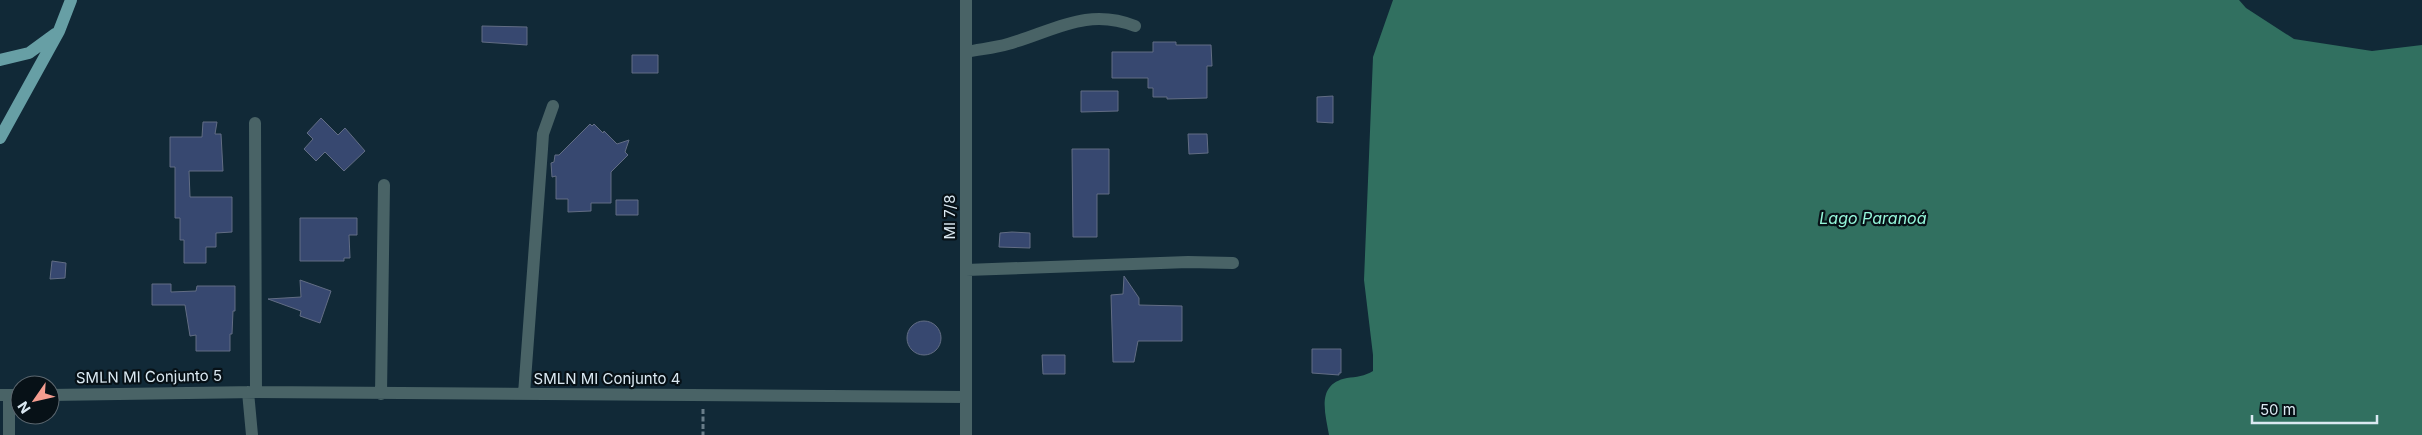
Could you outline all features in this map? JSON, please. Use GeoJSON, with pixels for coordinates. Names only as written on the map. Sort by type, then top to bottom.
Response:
{"type":"FeatureCollection","features":[{"type":"Feature","properties":{"kind":"main road"},"geometry":{"type":"LineString","coordinates":[[0,138],[59,30],[71,0]]}},
{"type":"Feature","properties":{"kind":"main road"},"geometry":{"type":"LineString","coordinates":[[0,60],[29,54],[59,30]]}},
{"type":"Feature","properties":{"kind":"street","name":"MI 7/8"},"geometry":{"type":"LineString","coordinates":[[966,0],[966,435]]}},
{"type":"Feature","properties":{"kind":"street"},"geometry":{"type":"LineString","coordinates":[[966,52],[1007,45],[1076,20],[1099,18],[1119,20],[1135,26]]}},
{"type":"Feature","properties":{"kind":"street"},"geometry":{"type":"LineString","coordinates":[[524,394],[543,134],[553,106]]}},
{"type":"Feature","properties":{"kind":"street"},"geometry":{"type":"LineString","coordinates":[[252,435],[254,124]]}},
{"type":"Feature","properties":{"kind":"street"},"geometry":{"type":"LineString","coordinates":[[381,394],[384,185]]}},
{"type":"Feature","properties":{"kind":"street"},"geometry":{"type":"LineString","coordinates":[[966,270],[1232,263]]}},
{"type":"Feature","properties":{"kind":"street","name":"SMLN MI Conjunto 4"},"geometry":{"type":"LineString","coordinates":[[252,392],[966,397]]}},
{"type":"Feature","properties":{"kind":"street","name":"SMLN MI Conjunto 5"},"geometry":{"type":"LineString","coordinates":[[60,394],[252,392]]}},
{"type":"Feature","properties":{"kind":"street"},"geometry":{"type":"LineString","coordinates":[[9,435],[10,395]]}},
{"type":"Feature","properties":{"kind":"path"},"geometry":{"type":"LineString","coordinates":[[703,396],[703,435]]}},
{"type":"Feature","properties":{"kind":"water","name":"Lago Paranoá"},"geometry":{"type":"Polygon","coordinates":[[[1393,0],[2239,0],[2246,8],[2294,39],[2372,51],[2422,45],[2422,435],[1329,435],[1325,400],[1331,386],[1337,381],[1373,371],[1373,355],[1364,280],[1373,57],[1393,0]]]}},
{"type":"Feature","properties":{"kind":"building"},"geometry":{"type":"Polygon","coordinates":[[[482,26],[527,27],[527,45],[482,42],[482,26]]]}},
{"type":"Feature","properties":{"kind":"building"},"geometry":{"type":"Polygon","coordinates":[[[1153,42],[1176,42],[1176,45],[1211,45],[1212,66],[1207,66],[1207,98],[1167,99],[1167,97],[1153,97],[1153,88],[1148,88],[1148,78],[1112,78],[1112,52],[1153,52],[1153,42]]]}},
{"type":"Feature","properties":{"kind":"building"},"geometry":{"type":"Polygon","coordinates":[[[632,55],[658,55],[658,73],[632,73],[632,55]]]}},
{"type":"Feature","properties":{"kind":"building"},"geometry":{"type":"Polygon","coordinates":[[[1081,91],[1118,91],[1118,111],[1081,112],[1081,91]]]}},
{"type":"Feature","properties":{"kind":"building"},"geometry":{"type":"Polygon","coordinates":[[[1333,96],[1333,123],[1317,122],[1317,97],[1333,96]]]}},
{"type":"Feature","properties":{"kind":"building"},"geometry":{"type":"Polygon","coordinates":[[[321,118],[338,135],[345,128],[365,151],[344,171],[325,152],[316,161],[304,149],[313,139],[307,133],[321,118]]]}},
{"type":"Feature","properties":{"kind":"building"},"geometry":{"type":"Polygon","coordinates":[[[203,122],[217,122],[215,134],[221,134],[223,171],[189,171],[190,197],[232,197],[232,232],[216,233],[216,247],[206,247],[206,263],[184,263],[184,240],[180,240],[180,218],[175,218],[175,167],[170,167],[170,137],[202,137],[203,122]]]}},
{"type":"Feature","properties":{"kind":"building"},"geometry":{"type":"Polygon","coordinates":[[[590,124],[592,126],[594,124],[603,133],[604,131],[617,144],[629,140],[625,152],[628,155],[611,172],[611,203],[591,203],[591,211],[568,212],[568,199],[556,199],[556,176],[552,177],[551,163],[554,162],[555,155],[559,155],[590,124]]]}},
{"type":"Feature","properties":{"kind":"building"},"geometry":{"type":"Polygon","coordinates":[[[1188,134],[1207,134],[1208,153],[1189,154],[1188,134]]]}},
{"type":"Feature","properties":{"kind":"building"},"geometry":{"type":"Polygon","coordinates":[[[1072,149],[1109,149],[1109,194],[1097,194],[1097,237],[1073,237],[1072,149]]]}},
{"type":"Feature","properties":{"kind":"building"},"geometry":{"type":"Polygon","coordinates":[[[616,200],[638,200],[638,215],[616,215],[616,200]]]}},
{"type":"Feature","properties":{"kind":"building"},"geometry":{"type":"Polygon","coordinates":[[[300,218],[357,218],[357,235],[349,235],[350,258],[344,258],[344,261],[300,261],[300,218]]]}},
{"type":"Feature","properties":{"kind":"building"},"geometry":{"type":"Polygon","coordinates":[[[1000,233],[1030,233],[1030,248],[999,247],[1000,233]]]}},
{"type":"Feature","properties":{"kind":"building"},"geometry":{"type":"Polygon","coordinates":[[[52,261],[66,263],[65,278],[50,279],[52,261]]]}},
{"type":"Feature","properties":{"kind":"building"},"geometry":{"type":"Polygon","coordinates":[[[1124,276],[1139,298],[1139,305],[1182,306],[1182,341],[1138,341],[1134,362],[1113,362],[1111,295],[1123,294],[1124,276]]]}},
{"type":"Feature","properties":{"kind":"building"},"geometry":{"type":"Polygon","coordinates":[[[300,280],[331,291],[320,323],[300,316],[301,311],[268,299],[301,297],[300,280]]]}},
{"type":"Feature","properties":{"kind":"building"},"geometry":{"type":"Polygon","coordinates":[[[152,284],[171,284],[171,292],[196,291],[197,286],[235,286],[235,311],[233,311],[232,334],[230,334],[230,351],[196,351],[196,335],[190,336],[185,305],[152,305],[152,284]]]}},
{"type":"Feature","properties":{"kind":"building"},"geometry":{"type":"Polygon","coordinates":[[[924,321],[931,322],[936,326],[940,331],[940,345],[936,350],[931,354],[924,355],[917,354],[912,350],[908,345],[907,338],[908,331],[912,326],[917,322],[924,321]]]}},
{"type":"Feature","properties":{"kind":"building"},"geometry":{"type":"Polygon","coordinates":[[[1312,349],[1341,349],[1341,373],[1339,375],[1312,373],[1312,349]]]}},
{"type":"Feature","properties":{"kind":"building"},"geometry":{"type":"Polygon","coordinates":[[[1042,355],[1065,355],[1065,374],[1043,374],[1042,355]]]}}]}
